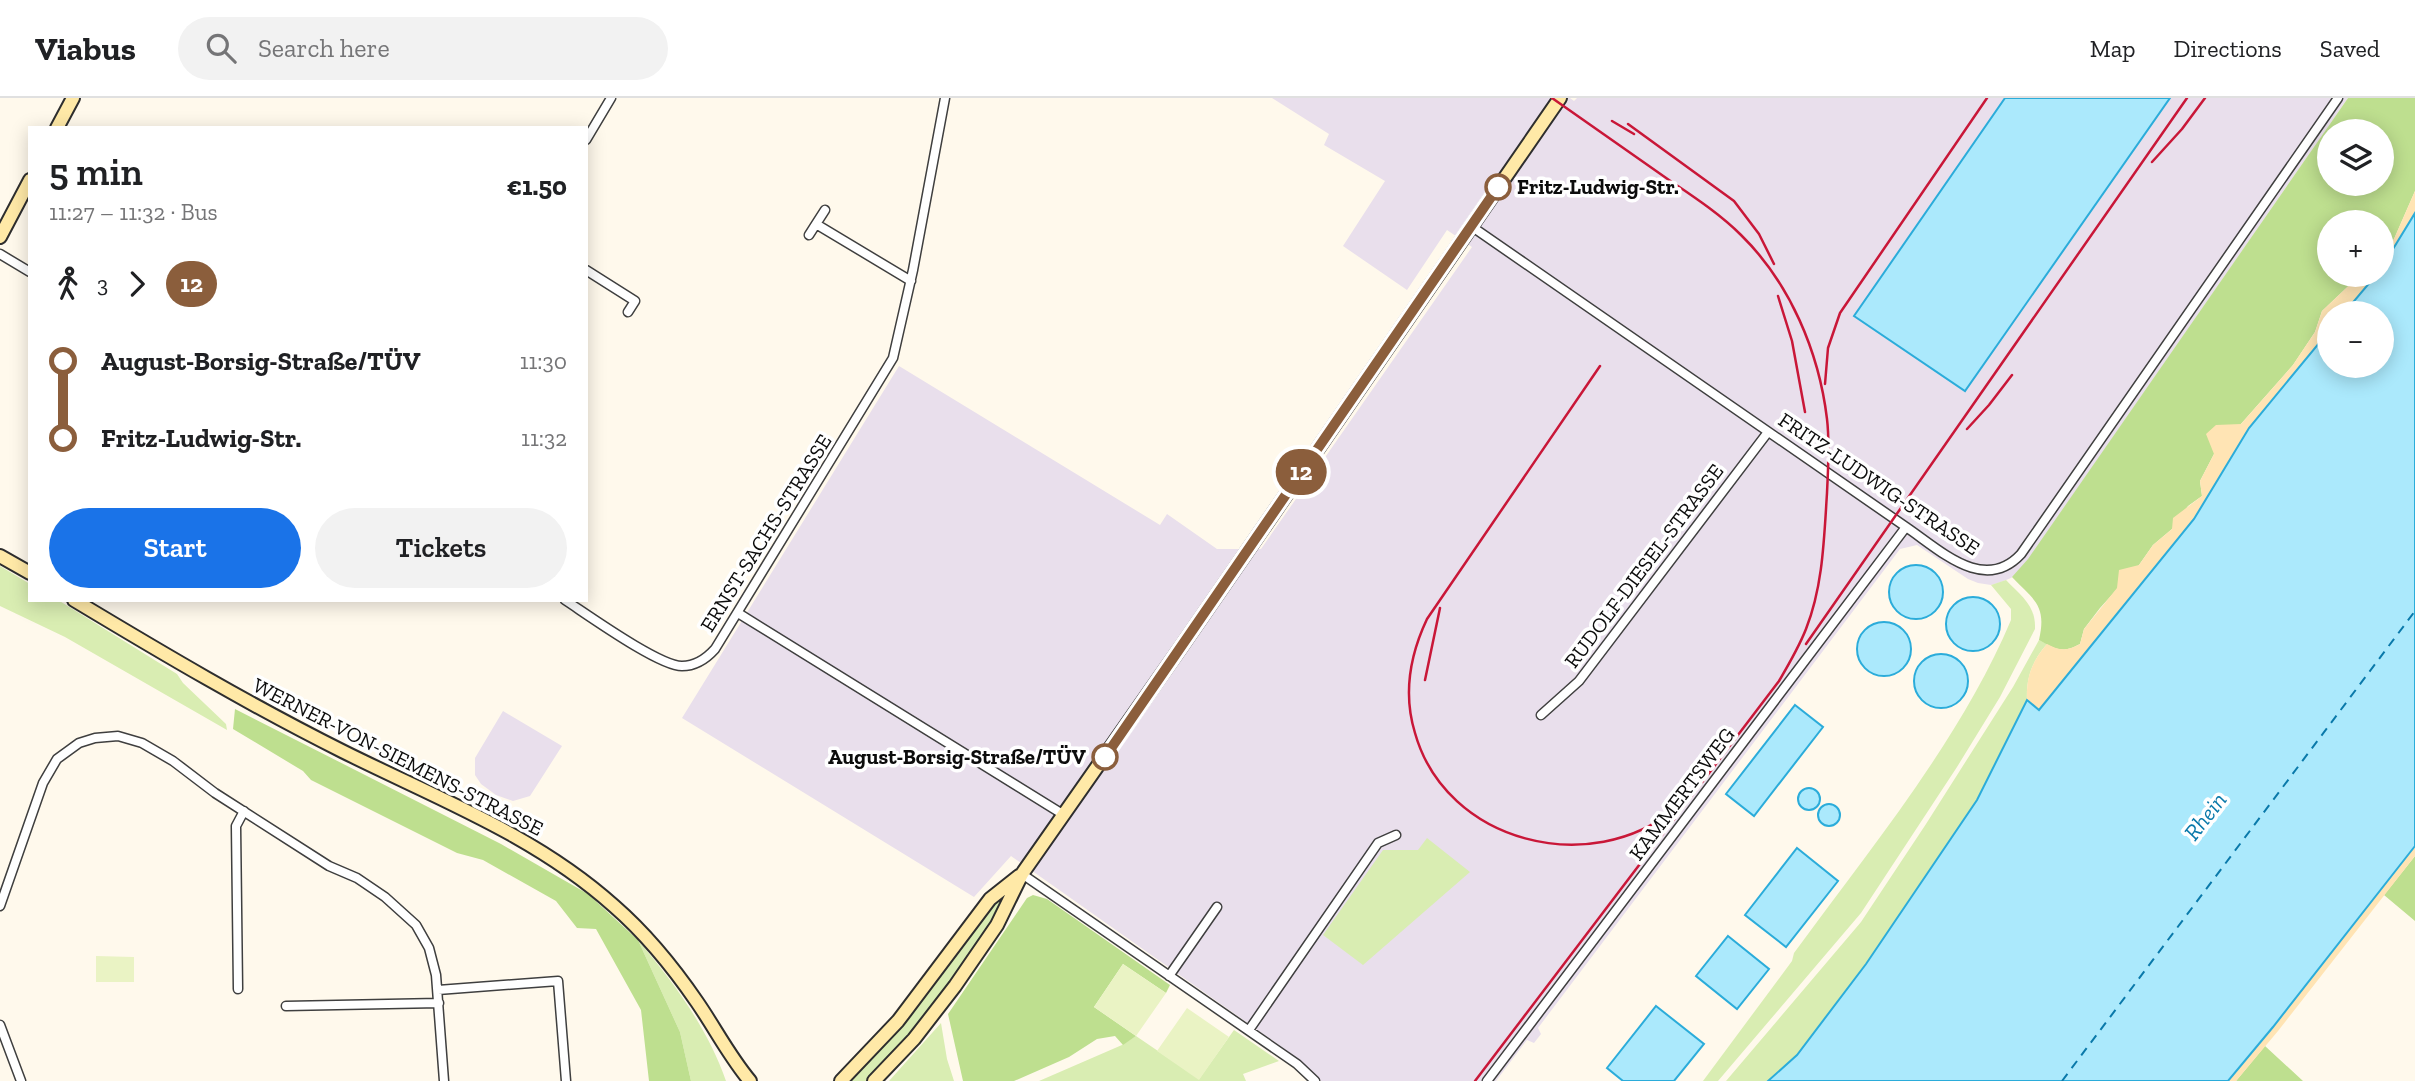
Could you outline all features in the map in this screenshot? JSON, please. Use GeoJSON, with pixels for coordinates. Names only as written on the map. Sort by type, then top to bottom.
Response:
{"type":"FeatureCollection","features":[{"type":"Feature","properties":{"kind":"main road"},"geometry":{"type":"LineString","coordinates":[[58,126],[72,98]]}},
{"type":"Feature","properties":{"kind":"main road"},"geometry":{"type":"LineString","coordinates":[[874,1081],[914,1039],[955,986],[997,925],[1022,874],[1560,98]]}},
{"type":"Feature","properties":{"kind":"main road"},"geometry":{"type":"LineString","coordinates":[[0,237],[28,184]]}},
{"type":"Feature","properties":{"kind":"main road"},"geometry":{"type":"LineString","coordinates":[[0,555],[28,572]]}},
{"type":"Feature","properties":{"kind":"main road","name":"WERNER-VON-SIEMENS-STRASSE"},"geometry":{"type":"LineString","coordinates":[[77,602],[268,714],[496,825],[569,870],[615,907],[658,951],[699,1003],[726,1049],[750,1081]]}},
{"type":"Feature","properties":{"kind":"main road"},"geometry":{"type":"LineString","coordinates":[[841,1081],[898,1021],[990,899],[1022,874]]}},
{"type":"Feature","properties":{"kind":"main road","name":"WERNER-VON-SIEMENS-STRASSE"},"geometry":{"type":"LineString","coordinates":[[726,1049],[737,1081]]}},
{"type":"Feature","properties":{"kind":"street"},"geometry":{"type":"LineString","coordinates":[[588,137],[611,98]]}},
{"type":"Feature","properties":{"kind":"street","name":"ERNST-SACHS-STRASSE"},"geometry":{"type":"LineString","coordinates":[[568,602],[656,657],[679,666],[690,666],[708,656],[738,613],[893,358],[911,281],[945,98]]}},
{"type":"Feature","properties":{"kind":"street","name":"FRITZ-LUDWIG-STRASSE"},"geometry":{"type":"LineString","coordinates":[[1471,226],[1906,527],[1964,565],[1990,572],[2003,569],[2012,563],[2338,98]]}},
{"type":"Feature","properties":{"kind":"street"},"geometry":{"type":"LineString","coordinates":[[809,235],[825,211]]}},
{"type":"Feature","properties":{"kind":"street"},"geometry":{"type":"LineString","coordinates":[[816,224],[911,281]]}},
{"type":"Feature","properties":{"kind":"street"},"geometry":{"type":"LineString","coordinates":[[0,254],[28,271]]}},
{"type":"Feature","properties":{"kind":"street"},"geometry":{"type":"LineString","coordinates":[[588,271],[635,301],[628,312]]}},
{"type":"Feature","properties":{"kind":"street","name":"RUDOLF-DIESEL-STRASSE"},"geometry":{"type":"LineString","coordinates":[[1541,715],[1579,681],[1768,432]]}},
{"type":"Feature","properties":{"kind":"street","name":"KAMMERTSWEG"},"geometry":{"type":"LineString","coordinates":[[1486,1081],[1906,527]]}},
{"type":"Feature","properties":{"kind":"street"},"geometry":{"type":"LineString","coordinates":[[738,613],[1064,814]]}},
{"type":"Feature","properties":{"kind":"street"},"geometry":{"type":"LineString","coordinates":[[0,906],[45,778],[62,754],[88,739],[118,736],[142,743],[195,775],[208,787],[329,866],[357,878],[406,913],[429,948],[438,990],[443,1081]]}},
{"type":"Feature","properties":{"kind":"street"},"geometry":{"type":"LineString","coordinates":[[238,989],[236,826],[244,811]]}},
{"type":"Feature","properties":{"kind":"street"},"geometry":{"type":"LineString","coordinates":[[1249,1030],[1378,843],[1396,835]]}},
{"type":"Feature","properties":{"kind":"street"},"geometry":{"type":"LineString","coordinates":[[1022,874],[1249,1030],[1297,1064],[1315,1081]]}},
{"type":"Feature","properties":{"kind":"street"},"geometry":{"type":"LineString","coordinates":[[1169,976],[1217,907]]}},
{"type":"Feature","properties":{"kind":"street"},"geometry":{"type":"LineString","coordinates":[[438,990],[558,981],[566,1081]]}},
{"type":"Feature","properties":{"kind":"street"},"geometry":{"type":"LineString","coordinates":[[286,1006],[439,1003]]}},
{"type":"Feature","properties":{"kind":"street"},"geometry":{"type":"LineString","coordinates":[[0,1025],[21,1081]]}},
{"type":"Feature","properties":{"kind":"shaded area"},"geometry":{"type":"Polygon","coordinates":[[[1272,98],[1570,98],[1574,101],[1577,98],[2005,98],[1855,315],[1954,384],[2087,216],[2170,98],[2348,98],[2333,119],[2317,119],[2317,143],[2021,570],[2001,582],[1991,585],[1978,583],[1917,545],[1900,549],[1538,1028],[1541,1034],[1534,1043],[1527,1040],[1496,1081],[1321,1081],[1300,1060],[1011,856],[974,897],[682,718],[899,366],[1160,525],[1167,514],[1217,549],[1261,549],[1472,247],[1447,230],[1407,290],[1343,246],[1385,181],[1324,145],[1329,134],[1272,98]]]}},
{"type":"Feature","properties":{"kind":"shaded area"},"geometry":{"type":"Polygon","coordinates":[[[503,711],[562,746],[530,796],[513,801],[496,795],[481,784],[475,775],[475,758],[503,711]]]}},
{"type":"Feature","properties":{"kind":"green space"},"geometry":{"type":"Polygon","coordinates":[[[2348,98],[2415,98],[2415,191],[2394,239],[2394,210],[2317,210],[2317,287],[2347,287],[2333,301],[2317,301],[2315,332],[2293,365],[2240,425],[2216,425],[2214,454],[2200,481],[2202,496],[2188,506],[2172,529],[2153,545],[2139,565],[2100,608],[2084,629],[2080,644],[2059,649],[2039,640],[2041,619],[2037,604],[2012,577],[2028,559],[2317,143],[2317,196],[2394,196],[2394,119],[2333,119],[2348,98]]]}},
{"type":"Feature","properties":{"kind":"green space"},"geometry":{"type":"Polygon","coordinates":[[[0,566],[28,583],[28,602],[61,602],[177,674],[226,724],[227,730],[65,637],[0,606],[0,566]]]}},
{"type":"Feature","properties":{"kind":"green space"},"geometry":{"type":"Polygon","coordinates":[[[2006,580],[2030,607],[2035,629],[2000,697],[1861,913],[1718,1081],[1703,1081],[1883,833],[1967,708],[2011,620],[2011,609],[1991,585],[2006,580]]]}},
{"type":"Feature","properties":{"kind":"green space"},"geometry":{"type":"Polygon","coordinates":[[[2039,640],[2047,644],[2031,670],[2027,700],[1977,800],[1866,964],[1797,1055],[1768,1081],[1726,1081],[1861,922],[2013,687],[2039,640]]]}},
{"type":"Feature","properties":{"kind":"green space"},"geometry":{"type":"Polygon","coordinates":[[[235,709],[501,844],[588,894],[638,940],[680,1032],[691,1081],[649,1081],[641,1010],[596,929],[577,928],[556,901],[483,860],[457,853],[311,780],[303,771],[233,729],[235,709]]]}},
{"type":"Feature","properties":{"kind":"green space"},"geometry":{"type":"Polygon","coordinates":[[[1427,838],[1470,872],[1363,965],[1323,935],[1383,850],[1418,850],[1427,838]]]}},
{"type":"Feature","properties":{"kind":"green space"},"geometry":{"type":"Polygon","coordinates":[[[2415,856],[2415,921],[2384,895],[2415,856]]]}},
{"type":"Feature","properties":{"kind":"green space"},"geometry":{"type":"Polygon","coordinates":[[[1002,895],[1005,902],[938,1003],[869,1081],[847,1081],[989,906],[1002,895]]]}},
{"type":"Feature","properties":{"kind":"green space"},"geometry":{"type":"Polygon","coordinates":[[[1033,895],[1047,899],[1170,985],[1166,993],[1123,964],[1094,1007],[1136,1036],[1123,1045],[1115,1036],[1097,1039],[1069,1057],[1014,1081],[963,1081],[948,1014],[1027,898],[1033,895]]]}},
{"type":"Feature","properties":{"kind":"green space"},"geometry":{"type":"Polygon","coordinates":[[[638,940],[688,1006],[709,1042],[726,1081],[691,1081],[680,1032],[638,940]]]}},
{"type":"Feature","properties":{"kind":"green space"},"geometry":{"type":"Polygon","coordinates":[[[96,956],[134,957],[134,982],[96,982],[96,956]]]}},
{"type":"Feature","properties":{"kind":"green space"},"geometry":{"type":"Polygon","coordinates":[[[1123,964],[1166,993],[1136,1036],[1094,1007],[1123,964]]]}},
{"type":"Feature","properties":{"kind":"green space"},"geometry":{"type":"Polygon","coordinates":[[[1187,1008],[1229,1037],[1199,1080],[1157,1051],[1187,1008]]]}},
{"type":"Feature","properties":{"kind":"green space"},"geometry":{"type":"Polygon","coordinates":[[[941,1023],[954,1081],[889,1081],[941,1023]]]}},
{"type":"Feature","properties":{"kind":"green space"},"geometry":{"type":"Polygon","coordinates":[[[1234,1030],[1279,1061],[1243,1074],[1246,1081],[1039,1081],[1122,1045],[1136,1036],[1199,1079],[1234,1030]]]}},
{"type":"Feature","properties":{"kind":"green space"},"geometry":{"type":"Polygon","coordinates":[[[2265,1046],[2303,1081],[2236,1081],[2265,1046]]]}},
{"type":"Feature","properties":{"kind":"sand"},"geometry":{"type":"Polygon","coordinates":[[[2415,191],[2415,213],[2394,247],[2394,239],[2415,191]]]}},
{"type":"Feature","properties":{"kind":"sand"},"geometry":{"type":"Polygon","coordinates":[[[2347,287],[2366,287],[2354,301],[2333,301],[2347,287]]]}},
{"type":"Feature","properties":{"kind":"sand"},"geometry":{"type":"Polygon","coordinates":[[[2317,326],[2317,346],[2249,428],[2194,519],[2039,711],[2027,700],[2027,692],[2031,670],[2042,650],[2047,644],[2064,649],[2080,644],[2084,629],[2117,588],[2119,570],[2139,565],[2153,545],[2172,529],[2173,518],[2202,496],[2200,481],[2214,454],[2206,434],[2216,425],[2241,424],[2293,365],[2317,326]]]}},
{"type":"Feature","properties":{"kind":"sand"},"geometry":{"type":"Polygon","coordinates":[[[2415,846],[2415,856],[2278,1031],[2236,1081],[2228,1081],[2415,846]]]}},
{"type":"Feature","properties":{"kind":"water"},"geometry":{"type":"Polygon","coordinates":[[[2005,98],[2170,98],[1965,391],[1854,316],[2005,98]]]}},
{"type":"Feature","properties":{"kind":"water","name":"Rhein"},"geometry":{"type":"Polygon","coordinates":[[[2415,213],[2415,846],[2228,1081],[1768,1081],[1797,1055],[1866,964],[1977,800],[2027,700],[2039,710],[2194,519],[2249,428],[2317,346],[2317,378],[2394,378],[2394,301],[2354,301],[2366,287],[2394,287],[2394,247],[2415,213]]]}},
{"type":"Feature","properties":{"kind":"water"},"geometry":{"type":"Polygon","coordinates":[[[1916,565],[1935,573],[1943,592],[1935,611],[1916,619],[1897,611],[1889,592],[1897,573],[1916,565]]]}},
{"type":"Feature","properties":{"kind":"water"},"geometry":{"type":"Polygon","coordinates":[[[1973,597],[1992,605],[2000,624],[1992,643],[1973,651],[1954,643],[1946,624],[1954,605],[1973,597]]]}},
{"type":"Feature","properties":{"kind":"water"},"geometry":{"type":"Polygon","coordinates":[[[1884,622],[1903,630],[1911,649],[1903,668],[1884,676],[1865,668],[1857,649],[1865,630],[1884,622]]]}},
{"type":"Feature","properties":{"kind":"water"},"geometry":{"type":"Polygon","coordinates":[[[1941,654],[1960,662],[1968,681],[1960,700],[1941,708],[1922,700],[1914,681],[1922,662],[1941,654]]]}},
{"type":"Feature","properties":{"kind":"water"},"geometry":{"type":"Polygon","coordinates":[[[1795,705],[1823,727],[1754,816],[1726,794],[1795,705]]]}},
{"type":"Feature","properties":{"kind":"water"},"geometry":{"type":"Polygon","coordinates":[[[1809,788],[1817,791],[1820,799],[1817,807],[1809,810],[1801,807],[1798,799],[1801,791],[1809,788]]]}},
{"type":"Feature","properties":{"kind":"water"},"geometry":{"type":"Polygon","coordinates":[[[1829,804],[1837,807],[1840,815],[1837,823],[1829,826],[1821,823],[1818,815],[1821,807],[1829,804]]]}},
{"type":"Feature","properties":{"kind":"water"},"geometry":{"type":"Polygon","coordinates":[[[1797,848],[1838,881],[1786,947],[1745,915],[1797,848]]]}},
{"type":"Feature","properties":{"kind":"water"},"geometry":{"type":"Polygon","coordinates":[[[1728,936],[1769,969],[1737,1009],[1696,976],[1728,936]]]}},
{"type":"Feature","properties":{"kind":"water"},"geometry":{"type":"Polygon","coordinates":[[[1656,1006],[1704,1044],[1674,1081],[1623,1081],[1607,1068],[1656,1006]]]}},
{"type":"Feature","properties":{"kind":"ferry route"},"geometry":{"type":"LineString","coordinates":[[2062,1081],[2415,611]]}},
{"type":"Feature","properties":{"kind":"railway"},"geometry":{"type":"LineString","coordinates":[[1475,1081],[1779,681],[1812,613],[1824,545],[1827,419],[1817,369],[1788,297],[1758,254],[1724,220],[1552,98]]}},
{"type":"Feature","properties":{"kind":"railway"},"geometry":{"type":"LineString","coordinates":[[1825,384],[1828,348],[1840,313],[1987,98]]}},
{"type":"Feature","properties":{"kind":"railway"},"geometry":{"type":"LineString","coordinates":[[1806,644],[2187,98]]}},
{"type":"Feature","properties":{"kind":"railway"},"geometry":{"type":"LineString","coordinates":[[2152,162],[2205,98]]}},
{"type":"Feature","properties":{"kind":"railway"},"geometry":{"type":"LineString","coordinates":[[1612,121],[1634,134]]}},
{"type":"Feature","properties":{"kind":"railway"},"geometry":{"type":"LineString","coordinates":[[1628,124],[1734,201],[1759,234],[1774,264]]}},
{"type":"Feature","properties":{"kind":"railway"},"geometry":{"type":"LineString","coordinates":[[1778,296],[1792,341],[1805,412]]}},
{"type":"Feature","properties":{"kind":"railway"},"geometry":{"type":"LineString","coordinates":[[1600,366],[1427,619],[1416,647],[1410,675],[1411,718],[1432,771],[1457,801],[1489,824],[1525,838],[1564,844],[1604,842],[1642,830],[1676,808]]}},
{"type":"Feature","properties":{"kind":"railway"},"geometry":{"type":"LineString","coordinates":[[1967,429],[2012,375]]}},
{"type":"Feature","properties":{"kind":"railway"},"geometry":{"type":"LineString","coordinates":[[1425,680],[1440,608]]}},
{"type":"Feature","properties":{"kind":"bus line","name":"12"},"geometry":{"type":"LineString","coordinates":[[1105,757],[1498,187]]}},
{"type":"Feature","properties":{"kind":"place","name":"Fritz-Ludwig-Str."},"geometry":{"type":"Point","coordinates":[1498,187]}},
{"type":"Feature","properties":{"kind":"place","name":"August-Borsig-Straße/TÜV"},"geometry":{"type":"Point","coordinates":[1105,757]}}]}
